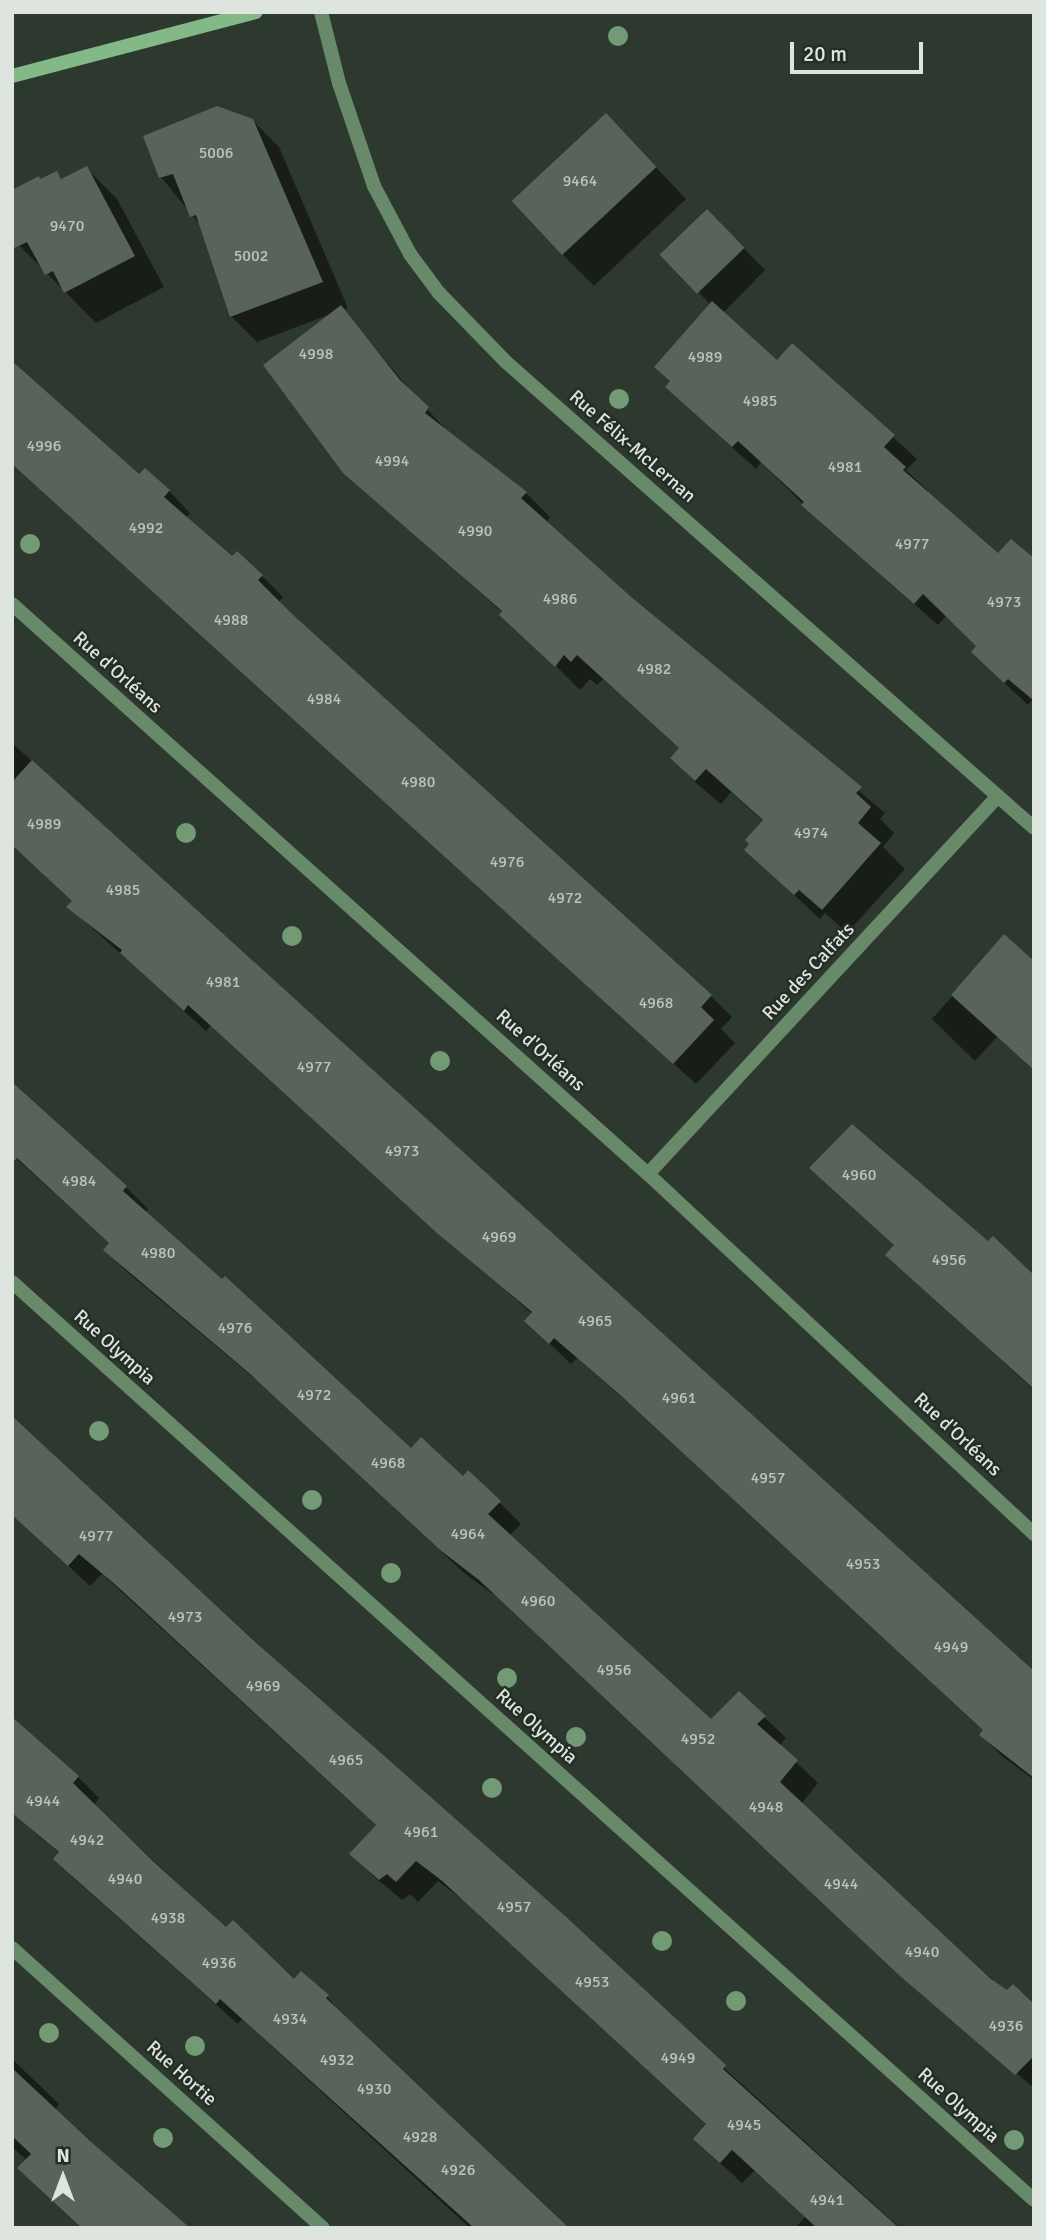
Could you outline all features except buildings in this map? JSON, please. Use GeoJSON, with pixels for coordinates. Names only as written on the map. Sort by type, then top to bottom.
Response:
{"type":"FeatureCollection","features":[{"type":"Feature","properties":{"kind":"main road"},"geometry":{"type":"LineString","coordinates":[[12,76],[256,12]]}},
{"type":"Feature","properties":{"kind":"street","name":"Rue Félix-McLernan"},"geometry":{"type":"LineString","coordinates":[[321,12],[339,83],[374,186],[404,243],[439,293],[506,362],[1034,828]]}},
{"type":"Feature","properties":{"kind":"street","name":"Rue d'Orléans"},"geometry":{"type":"LineString","coordinates":[[12,604],[648,1174],[1034,1534]]}},
{"type":"Feature","properties":{"kind":"street","name":"Rue des Calfats"},"geometry":{"type":"LineString","coordinates":[[648,1174],[998,796]]}},
{"type":"Feature","properties":{"kind":"street","name":"Rue Olympia"},"geometry":{"type":"LineString","coordinates":[[12,1282],[1034,2200]]}},
{"type":"Feature","properties":{"kind":"street","name":"Rue Hortie"},"geometry":{"type":"LineString","coordinates":[[12,1948],[323,2228]]}}]}
